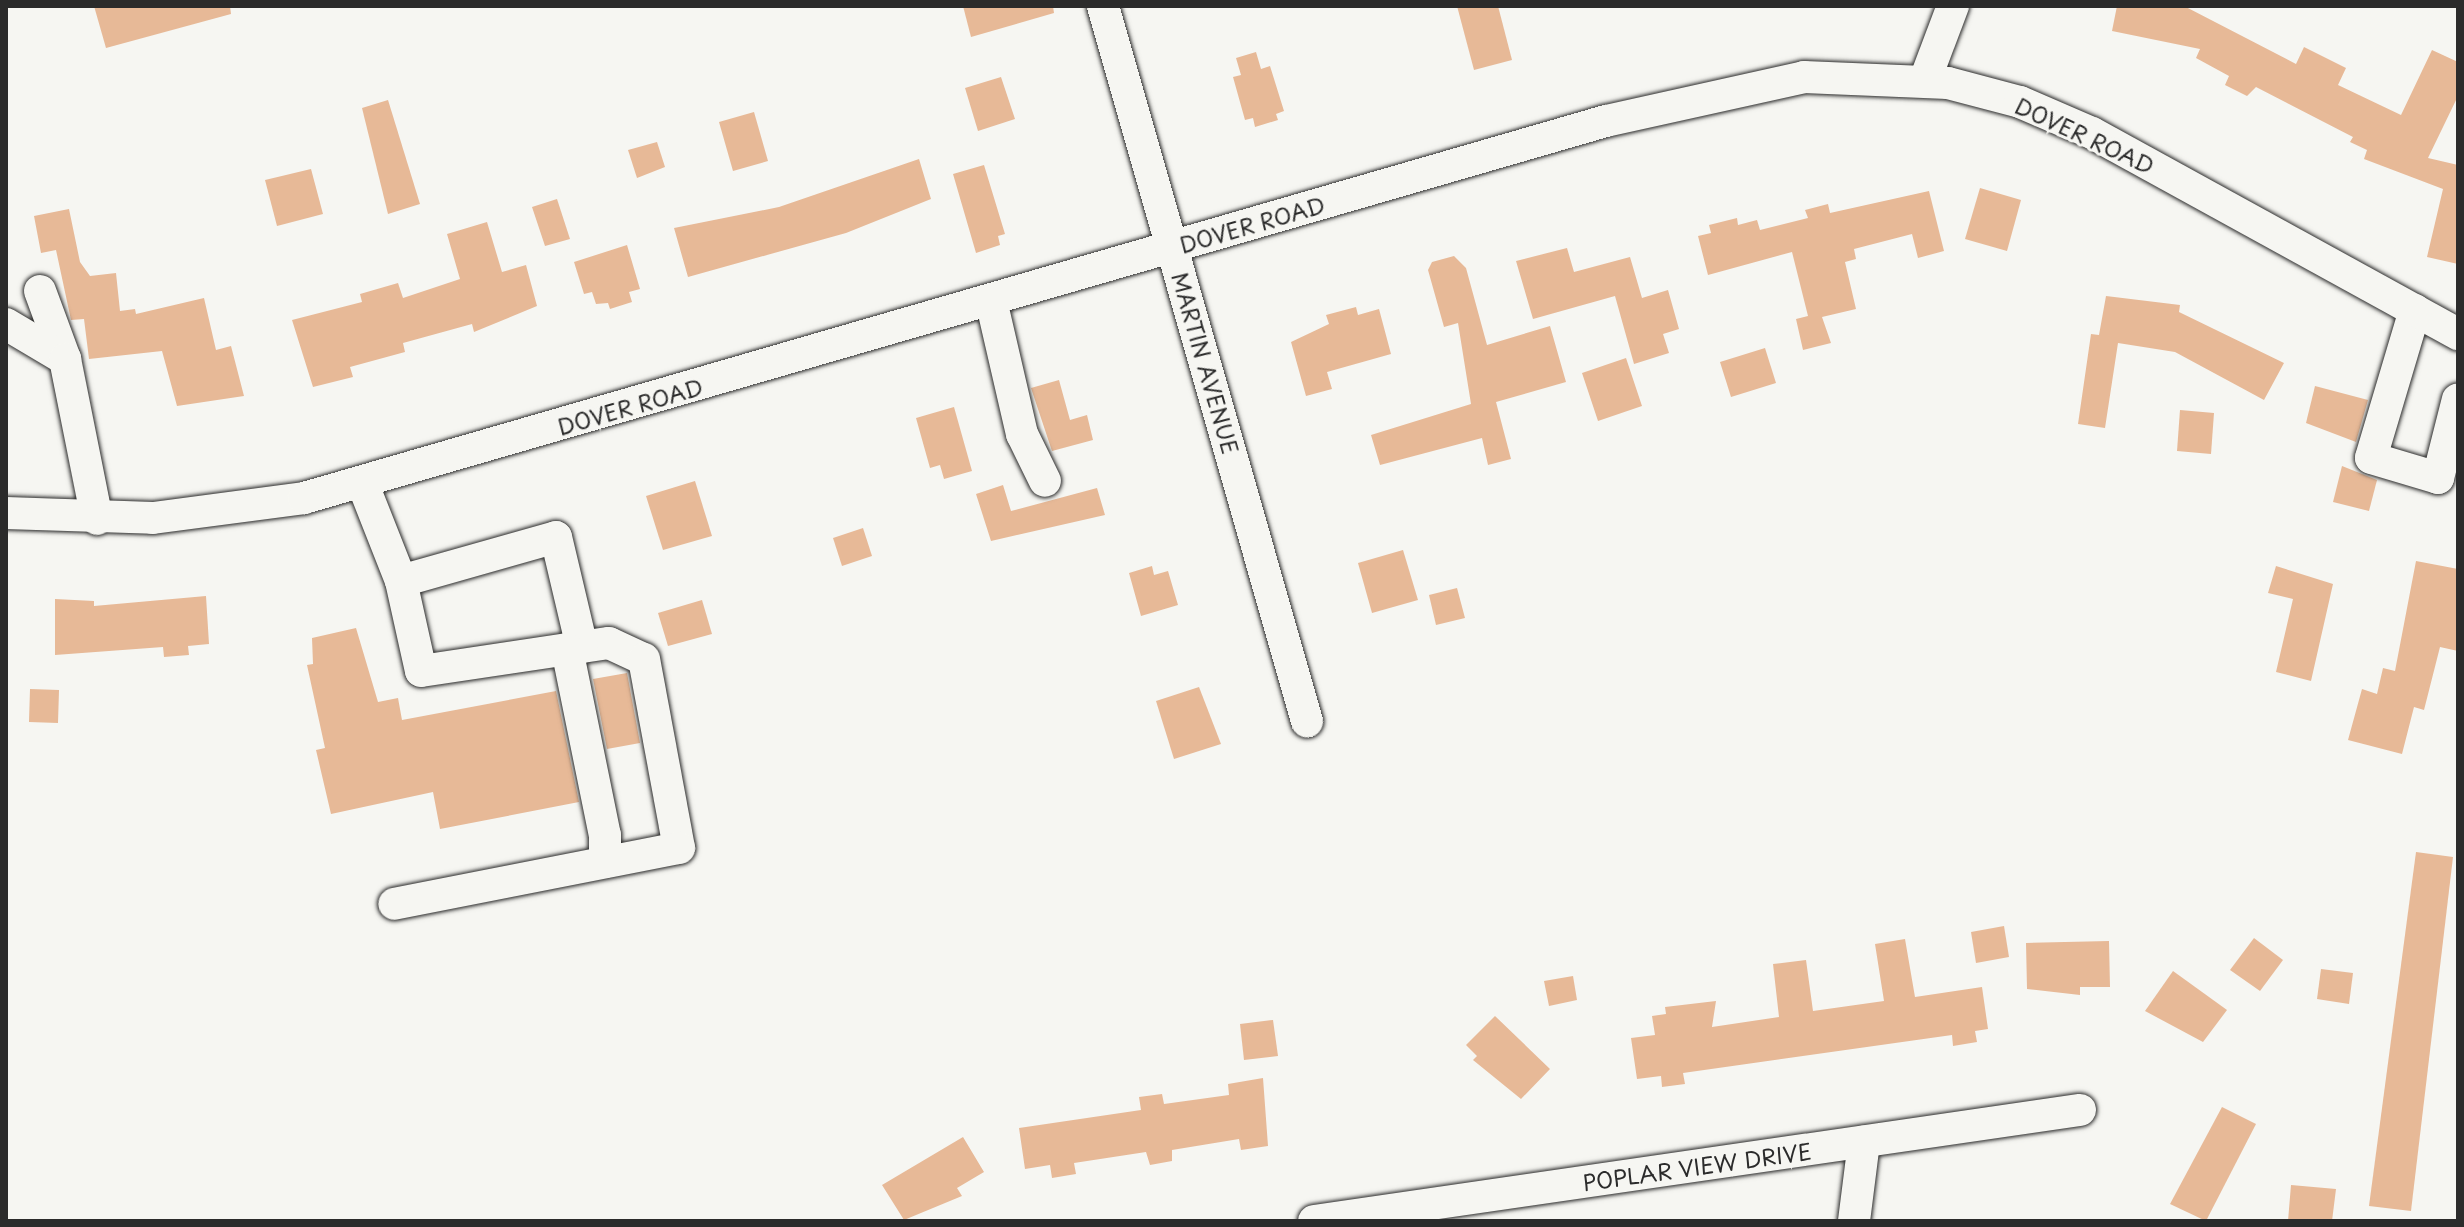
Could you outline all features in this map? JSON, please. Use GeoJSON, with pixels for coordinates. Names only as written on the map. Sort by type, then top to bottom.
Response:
{"type":"FeatureCollection","features":[{"type":"Feature","properties":{"kind":"street","name":"MARTIN AVENUE"},"geometry":{"type":"LineString","coordinates":[[1103,6],[1307,721]]}},
{"type":"Feature","properties":{"kind":"street"},"geometry":{"type":"LineString","coordinates":[[1925,80],[1953,6]]}},
{"type":"Feature","properties":{"kind":"street","name":"DOVER ROAD"},"geometry":{"type":"LineString","coordinates":[[6,513],[97,519],[234,512],[362,482],[1173,247],[1741,87],[1804,77],[1925,80],[2020,102],[2092,133],[2458,334]]}},
{"type":"Feature","properties":{"kind":"street"},"geometry":{"type":"LineString","coordinates":[[40,291],[65,359],[97,519]]}},
{"type":"Feature","properties":{"kind":"street"},"geometry":{"type":"LineString","coordinates":[[991,300],[1022,434],[1045,481]]}},
{"type":"Feature","properties":{"kind":"street"},"geometry":{"type":"LineString","coordinates":[[2415,310],[2371,458],[2438,478],[2458,399]]}},
{"type":"Feature","properties":{"kind":"street"},"geometry":{"type":"LineString","coordinates":[[6,324],[65,359]]}},
{"type":"Feature","properties":{"kind":"street"},"geometry":{"type":"LineString","coordinates":[[362,482],[401,581],[421,671],[586,646],[644,659],[679,848],[394,904]]}},
{"type":"Feature","properties":{"kind":"street"},"geometry":{"type":"LineString","coordinates":[[401,581],[556,537],[586,646],[605,862]]}},
{"type":"Feature","properties":{"kind":"street","name":"POPLAR VIEW DRIVE"},"geometry":{"type":"LineString","coordinates":[[1314,1221],[1358,1218],[2080,1110]]}},
{"type":"Feature","properties":{"kind":"street"},"geometry":{"type":"LineString","coordinates":[[1854,1221],[1864,1142]]}},
{"type":"Feature","properties":{"kind":"building"},"geometry":{"type":"Polygon","coordinates":[[[94,6],[230,6],[231,14],[106,48],[94,6]]]}},
{"type":"Feature","properties":{"kind":"building"},"geometry":{"type":"Polygon","coordinates":[[[963,6],[1053,6],[1054,13],[971,37],[963,6]]]}},
{"type":"Feature","properties":{"kind":"building"},"geometry":{"type":"Polygon","coordinates":[[[1457,6],[1498,6],[1512,60],[1474,70],[1457,6]]]}},
{"type":"Feature","properties":{"kind":"building"},"geometry":{"type":"Polygon","coordinates":[[[2117,6],[2184,6],[2296,64],[2304,47],[2346,68],[2338,85],[2401,115],[2432,50],[2458,62],[2458,96],[2428,158],[2458,165],[2458,264],[2427,257],[2443,189],[2364,159],[2367,150],[2350,142],[2353,137],[2256,87],[2247,96],[2225,85],[2229,76],[2196,58],[2200,49],[2112,31],[2117,6]]]}},
{"type":"Feature","properties":{"kind":"building"},"geometry":{"type":"Polygon","coordinates":[[[1256,52],[1261,69],[1270,66],[1284,111],[1276,114],[1278,120],[1255,127],[1253,118],[1245,120],[1233,77],[1241,75],[1236,58],[1256,52]]]}},
{"type":"Feature","properties":{"kind":"building"},"geometry":{"type":"Polygon","coordinates":[[[1001,77],[1015,119],[978,131],[965,88],[1001,77]]]}},
{"type":"Feature","properties":{"kind":"building"},"geometry":{"type":"Polygon","coordinates":[[[388,100],[420,204],[388,214],[362,108],[388,100]]]}},
{"type":"Feature","properties":{"kind":"building"},"geometry":{"type":"Polygon","coordinates":[[[754,112],[768,161],[733,171],[719,122],[754,112]]]}},
{"type":"Feature","properties":{"kind":"building"},"geometry":{"type":"Polygon","coordinates":[[[657,142],[665,167],[637,178],[628,150],[657,142]]]}},
{"type":"Feature","properties":{"kind":"building"},"geometry":{"type":"Polygon","coordinates":[[[919,159],[931,199],[846,233],[688,277],[674,228],[779,207],[919,159]]]}},
{"type":"Feature","properties":{"kind":"building"},"geometry":{"type":"Polygon","coordinates":[[[984,165],[1005,234],[998,236],[1000,245],[976,253],[953,174],[984,165]]]}},
{"type":"Feature","properties":{"kind":"building"},"geometry":{"type":"Polygon","coordinates":[[[311,169],[323,214],[277,226],[265,180],[311,169]]]}},
{"type":"Feature","properties":{"kind":"building"},"geometry":{"type":"Polygon","coordinates":[[[1980,188],[2021,200],[2007,251],[1965,239],[1980,188]]]}},
{"type":"Feature","properties":{"kind":"building"},"geometry":{"type":"Polygon","coordinates":[[[1929,191],[1944,251],[1918,258],[1912,234],[1854,249],[1856,259],[1845,262],[1856,309],[1822,317],[1831,343],[1803,350],[1796,319],[1808,316],[1792,252],[1708,275],[1698,236],[1711,233],[1709,225],[1737,218],[1738,225],[1757,220],[1760,230],[1808,218],[1805,210],[1828,204],[1830,213],[1929,191]]]}},
{"type":"Feature","properties":{"kind":"building"},"geometry":{"type":"Polygon","coordinates":[[[557,199],[570,239],[545,246],[532,207],[557,199]]]}},
{"type":"Feature","properties":{"kind":"building"},"geometry":{"type":"Polygon","coordinates":[[[69,209],[80,262],[90,276],[116,273],[120,311],[135,309],[136,314],[204,298],[216,350],[231,346],[244,396],[177,406],[162,351],[89,359],[84,319],[71,320],[56,250],[41,253],[34,216],[69,209]]]}},
{"type":"Feature","properties":{"kind":"building"},"geometry":{"type":"Polygon","coordinates":[[[487,222],[502,272],[526,265],[537,306],[474,332],[472,324],[403,343],[405,352],[350,367],[353,377],[313,387],[292,320],[362,302],[360,294],[398,283],[403,298],[460,279],[447,234],[487,222]]]}},
{"type":"Feature","properties":{"kind":"building"},"geometry":{"type":"Polygon","coordinates":[[[627,245],[640,289],[629,292],[632,302],[610,309],[608,303],[596,304],[592,292],[584,294],[574,262],[627,245]]]}},
{"type":"Feature","properties":{"kind":"building"},"geometry":{"type":"Polygon","coordinates":[[[1567,248],[1574,272],[1630,257],[1642,298],[1668,290],[1679,329],[1663,334],[1669,353],[1634,364],[1615,296],[1533,319],[1516,261],[1567,248]]]}},
{"type":"Feature","properties":{"kind":"building"},"geometry":{"type":"Polygon","coordinates":[[[1454,256],[1466,268],[1487,345],[1550,326],[1566,382],[1496,402],[1511,459],[1488,465],[1482,438],[1380,465],[1371,435],[1471,404],[1458,323],[1444,327],[1428,270],[1432,262],[1454,256]]]}},
{"type":"Feature","properties":{"kind":"building"},"geometry":{"type":"Polygon","coordinates":[[[2106,296],[2180,305],[2179,312],[2284,363],[2264,400],[2175,352],[2118,343],[2105,428],[2078,424],[2091,334],[2099,335],[2106,296]]]}},
{"type":"Feature","properties":{"kind":"building"},"geometry":{"type":"Polygon","coordinates":[[[1356,307],[1358,315],[1379,309],[1391,354],[1327,372],[1332,389],[1306,396],[1291,342],[1329,324],[1326,315],[1356,307]]]}},
{"type":"Feature","properties":{"kind":"building"},"geometry":{"type":"Polygon","coordinates":[[[1765,348],[1776,383],[1731,397],[1720,362],[1765,348]]]}},
{"type":"Feature","properties":{"kind":"building"},"geometry":{"type":"Polygon","coordinates":[[[1626,358],[1642,406],[1598,421],[1582,373],[1626,358]]]}},
{"type":"Feature","properties":{"kind":"building"},"geometry":{"type":"Polygon","coordinates":[[[1059,380],[1070,420],[1087,415],[1093,440],[1052,451],[1031,388],[1059,380]]]}},
{"type":"Feature","properties":{"kind":"building"},"geometry":{"type":"Polygon","coordinates":[[[2315,386],[2368,400],[2356,442],[2306,423],[2315,386]]]}},
{"type":"Feature","properties":{"kind":"building"},"geometry":{"type":"Polygon","coordinates":[[[954,407],[972,471],[944,479],[940,465],[930,468],[916,418],[954,407]]]}},
{"type":"Feature","properties":{"kind":"building"},"geometry":{"type":"Polygon","coordinates":[[[2180,410],[2214,413],[2211,454],[2177,451],[2180,410]]]}},
{"type":"Feature","properties":{"kind":"building"},"geometry":{"type":"Polygon","coordinates":[[[2342,466],[2377,480],[2369,511],[2333,502],[2342,466]]]}},
{"type":"Feature","properties":{"kind":"building"},"geometry":{"type":"Polygon","coordinates":[[[695,481],[712,536],[663,550],[646,496],[695,481]]]}},
{"type":"Feature","properties":{"kind":"building"},"geometry":{"type":"Polygon","coordinates":[[[1003,485],[1011,511],[1097,488],[1105,515],[991,541],[976,494],[1003,485]]]}},
{"type":"Feature","properties":{"kind":"building"},"geometry":{"type":"Polygon","coordinates":[[[863,528],[872,556],[842,566],[833,538],[863,528]]]}},
{"type":"Feature","properties":{"kind":"building"},"geometry":{"type":"Polygon","coordinates":[[[1403,550],[1418,600],[1372,613],[1358,563],[1403,550]]]}},
{"type":"Feature","properties":{"kind":"building"},"geometry":{"type":"Polygon","coordinates":[[[2416,561],[2458,569],[2458,651],[2440,647],[2424,710],[2414,707],[2402,754],[2348,740],[2362,689],[2377,694],[2383,668],[2395,671],[2416,561]]]}},
{"type":"Feature","properties":{"kind":"building"},"geometry":{"type":"Polygon","coordinates":[[[1152,566],[1154,575],[1168,571],[1178,605],[1141,616],[1129,573],[1152,566]]]}},
{"type":"Feature","properties":{"kind":"building"},"geometry":{"type":"Polygon","coordinates":[[[2276,566],[2333,584],[2311,681],[2276,672],[2293,599],[2268,593],[2276,566]]]}},
{"type":"Feature","properties":{"kind":"building"},"geometry":{"type":"Polygon","coordinates":[[[1457,588],[1465,618],[1436,625],[1429,595],[1457,588]]]}},
{"type":"Feature","properties":{"kind":"building"},"geometry":{"type":"Polygon","coordinates":[[[206,596],[209,644],[188,646],[189,655],[164,657],[163,647],[55,655],[55,599],[94,601],[94,606],[206,596]]]}},
{"type":"Feature","properties":{"kind":"building"},"geometry":{"type":"Polygon","coordinates":[[[702,600],[712,634],[668,646],[658,613],[702,600]]]}},
{"type":"Feature","properties":{"kind":"building"},"geometry":{"type":"Polygon","coordinates":[[[356,628],[378,702],[398,698],[402,720],[556,691],[579,802],[440,829],[433,792],[331,814],[316,750],[325,748],[307,665],[313,664],[312,638],[356,628]]]}},
{"type":"Feature","properties":{"kind":"building"},"geometry":{"type":"Polygon","coordinates":[[[627,673],[640,743],[607,749],[593,679],[627,673]]]}},
{"type":"Feature","properties":{"kind":"building"},"geometry":{"type":"Polygon","coordinates":[[[1199,687],[1221,744],[1174,759],[1156,701],[1199,687]]]}},
{"type":"Feature","properties":{"kind":"building"},"geometry":{"type":"Polygon","coordinates":[[[30,689],[59,690],[58,723],[29,722],[30,689]]]}},
{"type":"Feature","properties":{"kind":"building"},"geometry":{"type":"Polygon","coordinates":[[[2416,852],[2453,857],[2411,1211],[2369,1206],[2416,852]]]}},
{"type":"Feature","properties":{"kind":"building"},"geometry":{"type":"Polygon","coordinates":[[[2004,926],[2009,957],[1976,963],[1971,932],[2004,926]]]}},
{"type":"Feature","properties":{"kind":"building"},"geometry":{"type":"Polygon","coordinates":[[[2254,938],[2283,960],[2260,991],[2230,970],[2254,938]]]}},
{"type":"Feature","properties":{"kind":"building"},"geometry":{"type":"Polygon","coordinates":[[[1905,939],[1915,997],[1982,987],[1988,1029],[1975,1031],[1977,1042],[1953,1046],[1952,1035],[1683,1073],[1685,1084],[1662,1087],[1661,1076],[1637,1079],[1631,1038],[1655,1035],[1652,1016],[1666,1014],[1665,1007],[1716,1001],[1712,1027],[1779,1017],[1773,964],[1806,960],[1813,1011],[1884,1001],[1875,944],[1905,939]]]}},
{"type":"Feature","properties":{"kind":"building"},"geometry":{"type":"Polygon","coordinates":[[[2109,941],[2110,987],[2080,987],[2080,995],[2027,989],[2026,943],[2109,941]]]}},
{"type":"Feature","properties":{"kind":"building"},"geometry":{"type":"Polygon","coordinates":[[[2321,969],[2353,973],[2349,1004],[2317,999],[2321,969]]]}},
{"type":"Feature","properties":{"kind":"building"},"geometry":{"type":"Polygon","coordinates":[[[2173,971],[2227,1010],[2203,1042],[2145,1011],[2173,971]]]}},
{"type":"Feature","properties":{"kind":"building"},"geometry":{"type":"Polygon","coordinates":[[[1573,976],[1577,1000],[1549,1006],[1544,981],[1573,976]]]}},
{"type":"Feature","properties":{"kind":"building"},"geometry":{"type":"Polygon","coordinates":[[[1495,1016],[1550,1069],[1521,1099],[1473,1060],[1477,1056],[1466,1045],[1495,1016]]]}},
{"type":"Feature","properties":{"kind":"building"},"geometry":{"type":"Polygon","coordinates":[[[1273,1020],[1278,1056],[1244,1060],[1240,1024],[1273,1020]]]}},
{"type":"Feature","properties":{"kind":"building"},"geometry":{"type":"Polygon","coordinates":[[[1263,1078],[1268,1146],[1241,1150],[1239,1139],[1172,1150],[1172,1161],[1150,1165],[1146,1152],[1074,1163],[1076,1174],[1052,1178],[1050,1165],[1025,1169],[1019,1128],[1141,1110],[1139,1097],[1162,1094],[1164,1104],[1229,1095],[1228,1084],[1263,1078]]]}},
{"type":"Feature","properties":{"kind":"building"},"geometry":{"type":"Polygon","coordinates":[[[2222,1107],[2256,1124],[2206,1221],[2170,1204],[2222,1107]]]}},
{"type":"Feature","properties":{"kind":"building"},"geometry":{"type":"Polygon","coordinates":[[[963,1137],[984,1172],[957,1188],[962,1196],[904,1220],[882,1185],[963,1137]]]}},
{"type":"Feature","properties":{"kind":"building"},"geometry":{"type":"Polygon","coordinates":[[[2291,1185],[2336,1189],[2332,1221],[2288,1221],[2291,1185]]]}}]}
